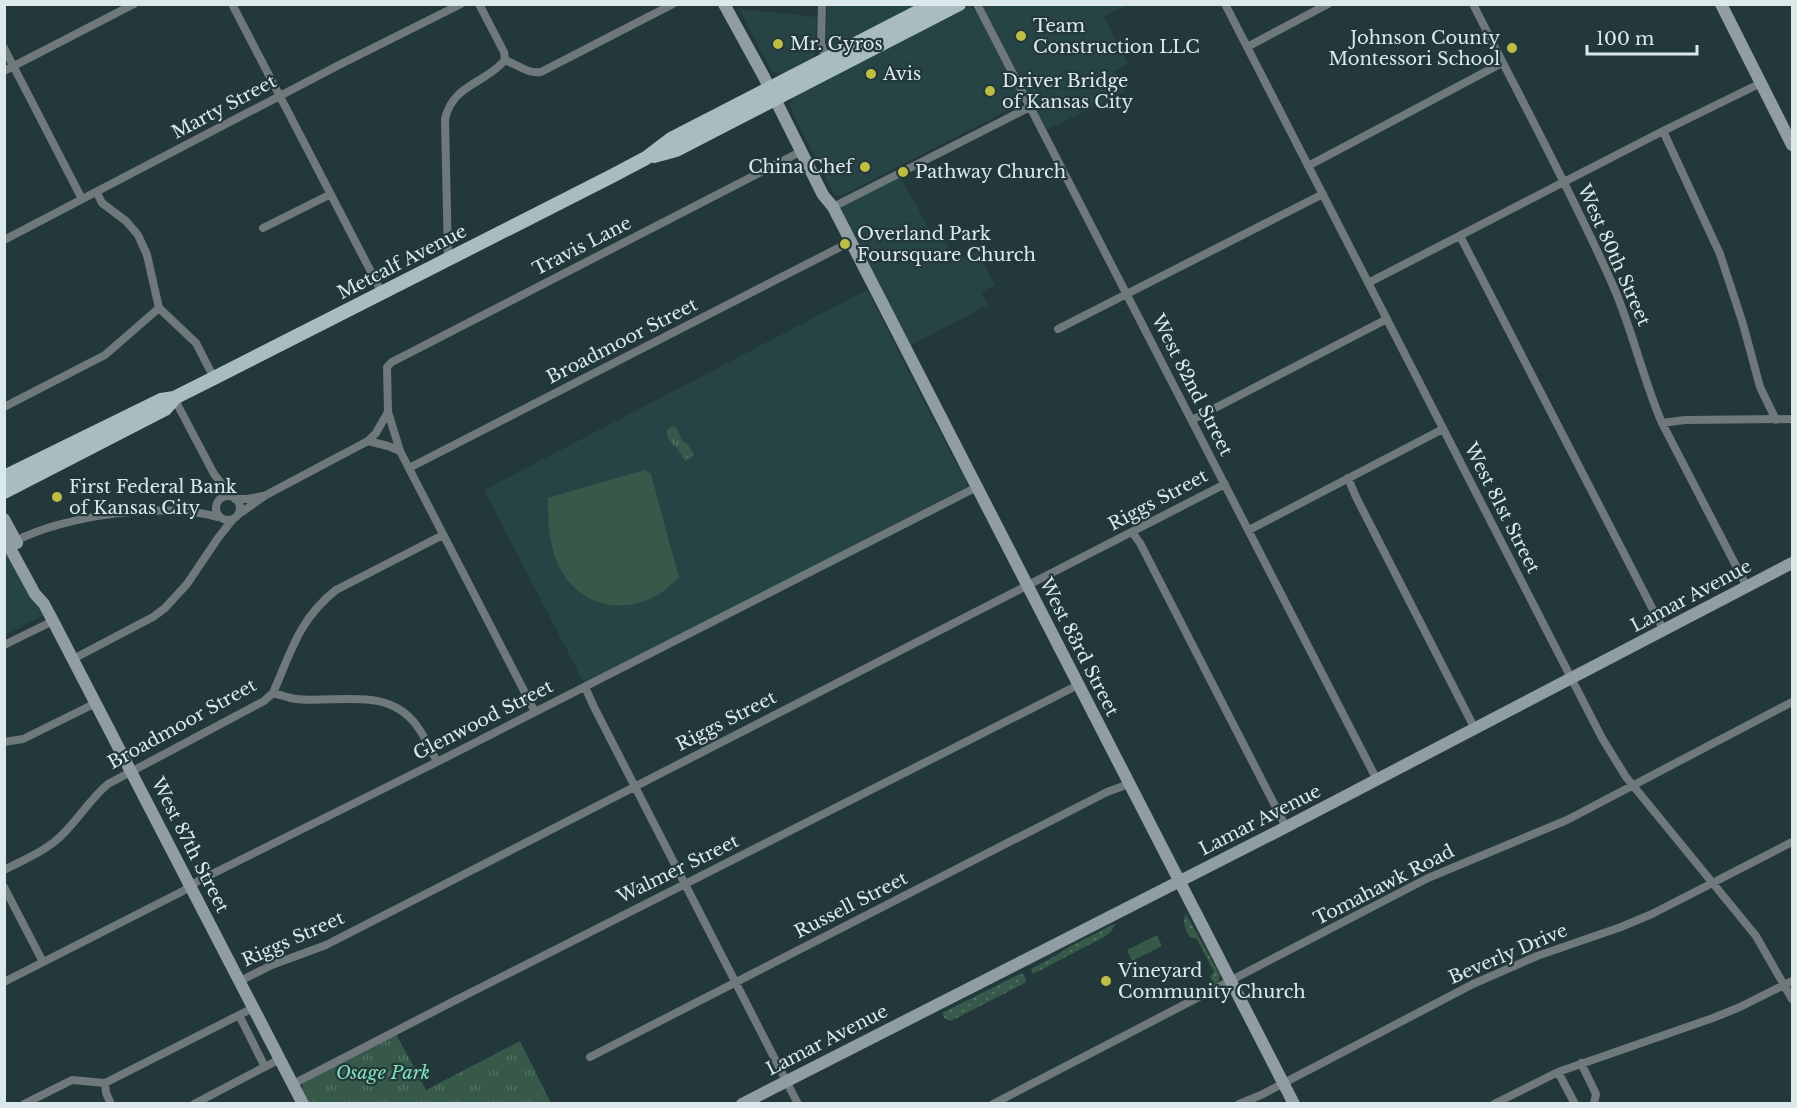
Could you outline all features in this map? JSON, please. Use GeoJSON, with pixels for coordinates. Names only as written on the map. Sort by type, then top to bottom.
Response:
{"type":"FeatureCollection","features":[{"type":"Feature","properties":{"kind":"main road","name":"Metcalf Avenue"},"geometry":{"type":"LineString","coordinates":[[4,477],[161,400],[174,398],[646,158],[676,150],[775,93],[826,59],[933,4]]}},
{"type":"Feature","properties":{"kind":"main road","name":"Metcalf Avenue"},"geometry":{"type":"LineString","coordinates":[[775,93],[951,7]]}},
{"type":"Feature","properties":{"kind":"main road","name":"Metcalf Avenue"},"geometry":{"type":"LineString","coordinates":[[4,492],[165,409],[174,398]]}},
{"type":"Feature","properties":{"kind":"street"},"geometry":{"type":"LineString","coordinates":[[4,71],[134,4]]}},
{"type":"Feature","properties":{"kind":"street"},"geometry":{"type":"LineString","coordinates":[[232,4],[329,195],[382,293]]}},
{"type":"Feature","properties":{"kind":"street","name":"Marty Street"},"geometry":{"type":"LineString","coordinates":[[4,240],[461,4]]}},
{"type":"Feature","properties":{"kind":"street"},"geometry":{"type":"LineString","coordinates":[[448,259],[445,119],[447,109],[457,95],[500,67],[505,60],[504,52],[479,4]]}},
{"type":"Feature","properties":{"kind":"street"},"geometry":{"type":"LineString","coordinates":[[505,60],[532,73],[541,72],[673,4]]}},
{"type":"Feature","properties":{"kind":"street","name":"West 83rd Street"},"geometry":{"type":"LineString","coordinates":[[724,4],[830,194],[833,207],[850,242],[1294,1104]]}},
{"type":"Feature","properties":{"kind":"street","name":"West 83rd Street"},"geometry":{"type":"LineString","coordinates":[[734,4],[800,152],[823,195],[833,207]]}},
{"type":"Feature","properties":{"kind":"street"},"geometry":{"type":"LineString","coordinates":[[822,4],[821,43],[826,59]]}},
{"type":"Feature","properties":{"kind":"street","name":"West 82nd Street"},"geometry":{"type":"LineString","coordinates":[[978,4],[1377,780]]}},
{"type":"Feature","properties":{"kind":"street","name":"West 81st Street"},"geometry":{"type":"LineString","coordinates":[[1226,4],[1602,738],[1633,786],[1756,936],[1789,983],[1792,999]]}},
{"type":"Feature","properties":{"kind":"street"},"geometry":{"type":"LineString","coordinates":[[1247,47],[1328,4]]}},
{"type":"Feature","properties":{"kind":"street","name":"West 80th Street"},"geometry":{"type":"LineString","coordinates":[[1473,4],[1612,284],[1631,333],[1651,398],[1662,423],[1747,587]]}},
{"type":"Feature","properties":{"kind":"street"},"geometry":{"type":"LineString","coordinates":[[1721,4],[1792,145]]}},
{"type":"Feature","properties":{"kind":"street"},"geometry":{"type":"LineString","coordinates":[[4,48],[82,199]]}},
{"type":"Feature","properties":{"kind":"street"},"geometry":{"type":"LineString","coordinates":[[1308,166],[1502,63]]}},
{"type":"Feature","properties":{"kind":"street"},"geometry":{"type":"LineString","coordinates":[[1368,283],[1663,130],[1761,82]]}},
{"type":"Feature","properties":{"kind":"street"},"geometry":{"type":"LineString","coordinates":[[833,207],[1030,107]]}},
{"type":"Feature","properties":{"kind":"street"},"geometry":{"type":"LineString","coordinates":[[1663,130],[1720,254],[1743,324],[1760,387],[1776,420]]}},
{"type":"Feature","properties":{"kind":"street","name":"Travis Lane"},"geometry":{"type":"LineString","coordinates":[[388,411],[386,374],[387,367],[392,362],[800,152]]}},
{"type":"Feature","properties":{"kind":"street"},"geometry":{"type":"LineString","coordinates":[[97,193],[102,203],[126,221],[138,235],[147,255],[159,308],[196,343],[214,378]]}},
{"type":"Feature","properties":{"kind":"street"},"geometry":{"type":"LineString","coordinates":[[1058,330],[1323,194]]}},
{"type":"Feature","properties":{"kind":"street"},"geometry":{"type":"LineString","coordinates":[[263,228],[329,195]]}},
{"type":"Feature","properties":{"kind":"street"},"geometry":{"type":"LineString","coordinates":[[1460,236],[1664,631]]}},
{"type":"Feature","properties":{"kind":"street","name":"Broadmoor Street"},"geometry":{"type":"LineString","coordinates":[[409,468],[850,242]]}},
{"type":"Feature","properties":{"kind":"street"},"geometry":{"type":"LineString","coordinates":[[4,407],[105,354],[159,308]]}},
{"type":"Feature","properties":{"kind":"street"},"geometry":{"type":"LineString","coordinates":[[1192,420],[1387,319]]}},
{"type":"Feature","properties":{"kind":"street"},"geometry":{"type":"LineString","coordinates":[[174,398],[214,474],[219,491],[215,509],[219,518],[218,538]]}},
{"type":"Feature","properties":{"kind":"street"},"geometry":{"type":"LineString","coordinates":[[73,659],[153,617],[165,608],[187,584],[218,538],[236,517],[266,495],[368,441],[376,433],[388,411]]}},
{"type":"Feature","properties":{"kind":"street"},"geometry":{"type":"LineString","coordinates":[[388,411],[400,451],[535,712]]}},
{"type":"Feature","properties":{"kind":"street"},"geometry":{"type":"LineString","coordinates":[[1662,423],[1684,420],[1792,419]]}},
{"type":"Feature","properties":{"kind":"street"},"geometry":{"type":"LineString","coordinates":[[1249,530],[1443,429]]}},
{"type":"Feature","properties":{"kind":"street"},"geometry":{"type":"LineString","coordinates":[[368,441],[400,451]]}},
{"type":"Feature","properties":{"kind":"street"},"geometry":{"type":"LineString","coordinates":[[214,474],[240,507],[236,517]]}},
{"type":"Feature","properties":{"kind":"street"},"geometry":{"type":"LineString","coordinates":[[1348,478],[1475,729]]}},
{"type":"Feature","properties":{"kind":"street","name":"Riggs Street"},"geometry":{"type":"LineString","coordinates":[[240,981],[272,965],[326,945],[1225,484]]}},
{"type":"Feature","properties":{"kind":"street","name":"Glenwood Street"},"geometry":{"type":"LineString","coordinates":[[4,982],[977,487]]}},
{"type":"Feature","properties":{"kind":"street"},"geometry":{"type":"LineString","coordinates":[[194,511],[211,506],[224,496],[248,499],[266,495]]}},
{"type":"Feature","properties":{"kind":"street"},"geometry":{"type":"LineString","coordinates":[[10,539],[108,514],[134,511],[194,511],[219,518],[236,517]]}},
{"type":"Feature","properties":{"kind":"street","name":"West 87th Street"},"geometry":{"type":"LineString","coordinates":[[4,519],[10,539],[35,594],[44,604],[73,659],[303,1104]]}},
{"type":"Feature","properties":{"kind":"street"},"geometry":{"type":"LineString","coordinates":[[1132,532],[1140,543],[1286,827]]}},
{"type":"Feature","properties":{"kind":"street","name":"Broadmoor Street"},"geometry":{"type":"LineString","coordinates":[[4,870],[52,844],[108,784],[264,701],[273,693],[304,623],[323,600],[336,590],[443,535]]}},
{"type":"Feature","properties":{"kind":"street","name":"Lamar Avenue"},"geometry":{"type":"LineString","coordinates":[[742,1104],[1286,827],[1792,563]]}},
{"type":"Feature","properties":{"kind":"street"},"geometry":{"type":"LineString","coordinates":[[4,645],[53,621]]}},
{"type":"Feature","properties":{"kind":"street","name":"Walmer Street"},"geometry":{"type":"LineString","coordinates":[[293,1084],[1078,685]]}},
{"type":"Feature","properties":{"kind":"street"},"geometry":{"type":"LineString","coordinates":[[585,687],[798,1104]]}},
{"type":"Feature","properties":{"kind":"street"},"geometry":{"type":"LineString","coordinates":[[273,693],[298,699],[358,698],[390,704],[402,711],[417,725],[437,762]]}},
{"type":"Feature","properties":{"kind":"street","name":"Tomahawk Road"},"geometry":{"type":"LineString","coordinates":[[993,1104],[1428,878],[1567,820],[1792,702]]}},
{"type":"Feature","properties":{"kind":"street"},"geometry":{"type":"LineString","coordinates":[[4,742],[23,739],[96,703]]}},
{"type":"Feature","properties":{"kind":"street","name":"Russell Street"},"geometry":{"type":"LineString","coordinates":[[590,1057],[1107,792],[1129,783]]}},
{"type":"Feature","properties":{"kind":"street","name":"Beverly Drive"},"geometry":{"type":"LineString","coordinates":[[1239,1104],[1501,971],[1621,927],[1714,883],[1792,842]]}},
{"type":"Feature","properties":{"kind":"street"},"geometry":{"type":"LineString","coordinates":[[4,887],[43,962]]}},
{"type":"Feature","properties":{"kind":"street"},"geometry":{"type":"LineString","coordinates":[[1494,1104],[1558,1072],[1713,1018],[1789,983]]}},
{"type":"Feature","properties":{"kind":"street"},"geometry":{"type":"LineString","coordinates":[[24,1104],[36,1101],[72,1080],[105,1083],[253,1008]]}},
{"type":"Feature","properties":{"kind":"street"},"geometry":{"type":"LineString","coordinates":[[239,1015],[265,1067]]}},
{"type":"Feature","properties":{"kind":"street"},"geometry":{"type":"LineString","coordinates":[[194,1104],[280,1059]]}},
{"type":"Feature","properties":{"kind":"street"},"geometry":{"type":"LineString","coordinates":[[1581,1064],[1596,1094],[1594,1104]]}},
{"type":"Feature","properties":{"kind":"street"},"geometry":{"type":"LineString","coordinates":[[1558,1072],[1575,1104]]}},
{"type":"Feature","properties":{"kind":"street"},"geometry":{"type":"LineString","coordinates":[[105,1083],[111,1104]]}},
{"type":"Feature","properties":{"kind":"shaded area"},"geometry":{"type":"Polygon","coordinates":[[[827,5],[924,5],[837,48],[830,46],[826,39],[827,5]]]}},
{"type":"Feature","properties":{"kind":"shaded area"},"geometry":{"type":"Polygon","coordinates":[[[982,5],[1127,5],[1104,17],[1128,64],[1114,71],[1125,92],[1046,130],[982,5]]]}},
{"type":"Feature","properties":{"kind":"shaded area"},"geometry":{"type":"Polygon","coordinates":[[[968,6],[976,10],[1020,97],[1018,105],[843,195],[835,196],[792,112],[790,104],[793,97],[968,6]]]}},
{"type":"Feature","properties":{"kind":"shaded area"},"geometry":{"type":"Polygon","coordinates":[[[739,9],[817,17],[814,59],[784,75],[772,72],[739,9]]]}},
{"type":"Feature","properties":{"kind":"shaded area"},"geometry":{"type":"Polygon","coordinates":[[[900,176],[933,236],[941,232],[957,262],[977,251],[995,285],[981,292],[988,305],[909,346],[840,211],[840,207],[900,176]]]}},
{"type":"Feature","properties":{"kind":"shaded area"},"geometry":{"type":"Polygon","coordinates":[[[867,290],[952,456],[964,474],[967,485],[964,490],[584,683],[484,490],[867,290]]]}},
{"type":"Feature","properties":{"kind":"shaded area"},"geometry":{"type":"Polygon","coordinates":[[[4,541],[31,595],[44,615],[5,635],[4,541]]]}},
{"type":"Feature","properties":{"kind":"green space"},"geometry":{"type":"Polygon","coordinates":[[[673,426],[694,455],[685,461],[667,436],[667,430],[673,426]]]}},
{"type":"Feature","properties":{"kind":"green space"},"geometry":{"type":"Polygon","coordinates":[[[644,470],[651,474],[679,578],[661,593],[645,601],[628,605],[612,605],[597,601],[583,594],[571,584],[561,570],[551,539],[548,498],[644,470]]]}},
{"type":"Feature","properties":{"kind":"green space"},"geometry":{"type":"Polygon","coordinates":[[[1186,914],[1220,975],[1219,981],[1215,984],[1210,977],[1214,972],[1197,939],[1190,937],[1185,928],[1186,914]]]}},
{"type":"Feature","properties":{"kind":"green space"},"geometry":{"type":"Polygon","coordinates":[[[1116,923],[1111,932],[1104,937],[1033,974],[1031,969],[1116,923]]]}},
{"type":"Feature","properties":{"kind":"green space"},"geometry":{"type":"Polygon","coordinates":[[[1157,935],[1162,946],[1132,961],[1127,950],[1157,935]]]}},
{"type":"Feature","properties":{"kind":"green space"},"geometry":{"type":"Polygon","coordinates":[[[1022,973],[1026,979],[1025,983],[951,1021],[945,1019],[942,1013],[1022,973]]]}},
{"type":"Feature","properties":{"kind":"green space","name":"Osage Park"},"geometry":{"type":"Polygon","coordinates":[[[396,1034],[426,1090],[520,1041],[551,1103],[309,1103],[302,1090],[303,1083],[396,1034]]]}},
{"type":"Feature","properties":{"kind":"place","name":"Team Construction LLC"},"geometry":{"type":"Point","coordinates":[1021,36]}},
{"type":"Feature","properties":{"kind":"place","name":"Mr. Gyros"},"geometry":{"type":"Point","coordinates":[778,44]}},
{"type":"Feature","properties":{"kind":"place","name":"Johnson County Montessori School"},"geometry":{"type":"Point","coordinates":[1512,48]}},
{"type":"Feature","properties":{"kind":"place","name":"Avis"},"geometry":{"type":"Point","coordinates":[871,74]}},
{"type":"Feature","properties":{"kind":"place","name":"Driver Bridge of Kansas City"},"geometry":{"type":"Point","coordinates":[990,91]}},
{"type":"Feature","properties":{"kind":"place","name":"China Chef"},"geometry":{"type":"Point","coordinates":[865,167]}},
{"type":"Feature","properties":{"kind":"place","name":"Pathway Church"},"geometry":{"type":"Point","coordinates":[903,172]}},
{"type":"Feature","properties":{"kind":"place","name":"Overland Park Foursquare Church"},"geometry":{"type":"Point","coordinates":[845,244]}},
{"type":"Feature","properties":{"kind":"place","name":"First Federal Bank of Kansas City"},"geometry":{"type":"Point","coordinates":[57,497]}},
{"type":"Feature","properties":{"kind":"place","name":"Vineyard Community Church"},"geometry":{"type":"Point","coordinates":[1106,981]}}]}
